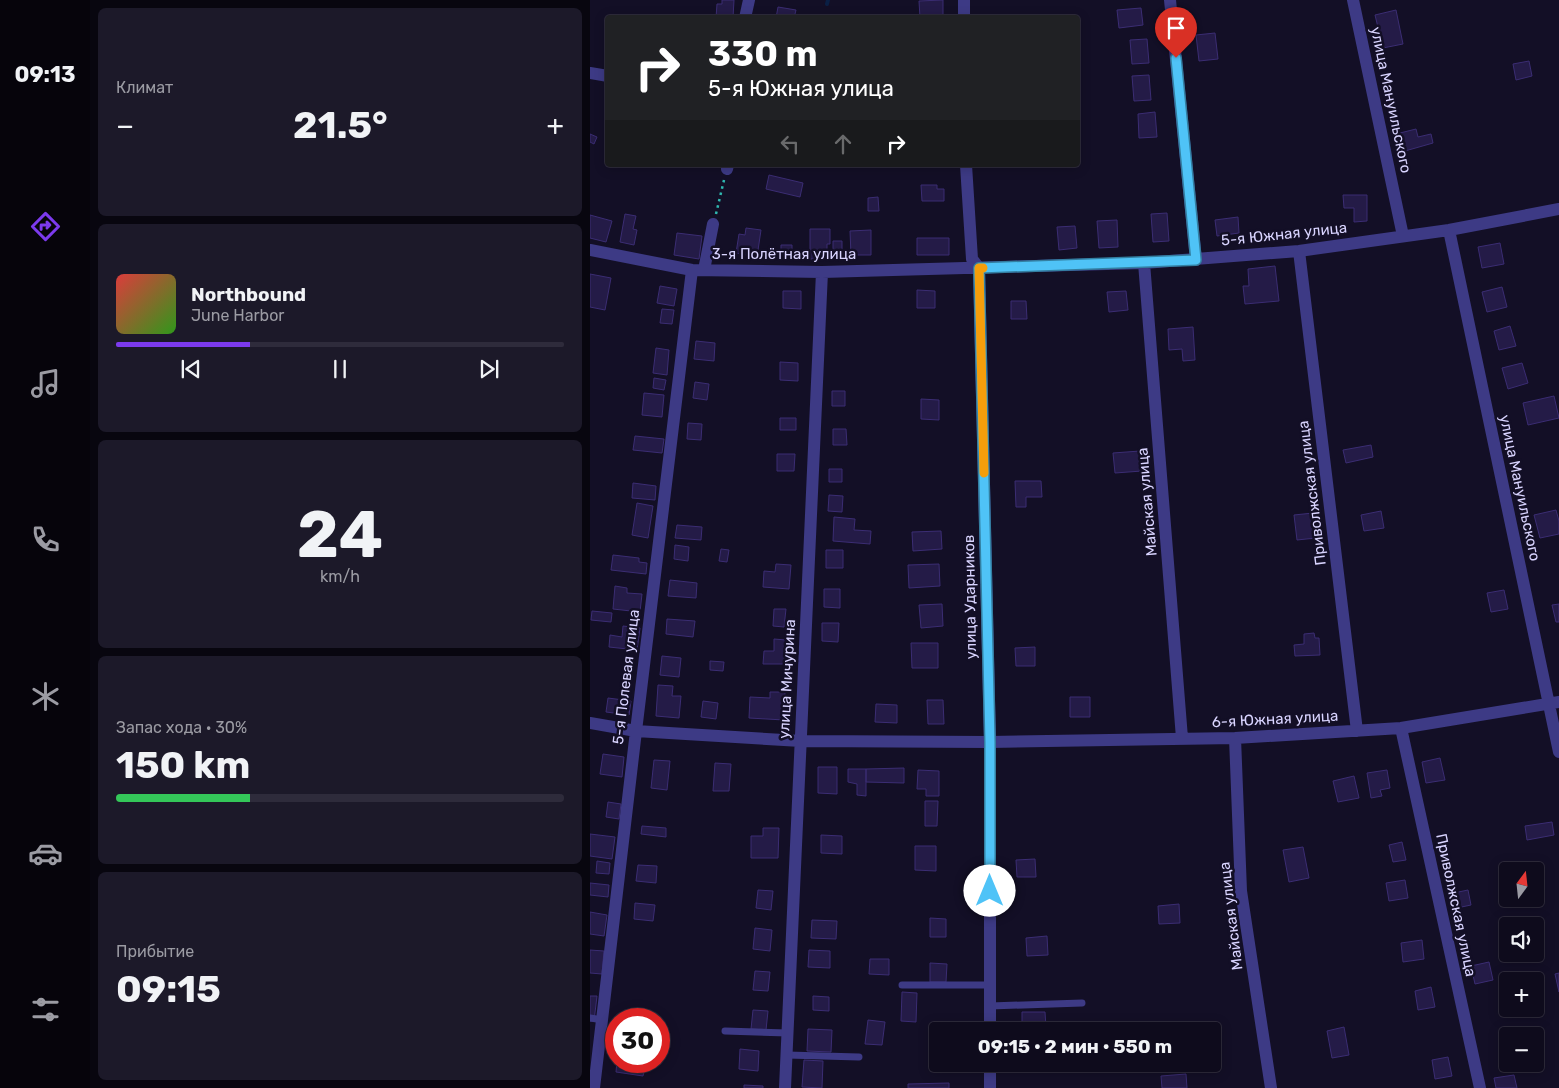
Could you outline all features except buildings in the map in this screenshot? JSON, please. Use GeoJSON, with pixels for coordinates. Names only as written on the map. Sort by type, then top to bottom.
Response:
{"type":"FeatureCollection","features":[{"type":"Feature","properties":{"kind":"street"},"geometry":{"type":"LineString","coordinates":[[746,15],[749,0]]}},
{"type":"Feature","properties":{"kind":"street"},"geometry":{"type":"LineString","coordinates":[[964,0],[964,15]]}},
{"type":"Feature","properties":{"kind":"street"},"geometry":{"type":"LineString","coordinates":[[1170,0],[1196,260]]}},
{"type":"Feature","properties":{"kind":"street","name":"улица Мануильского"},"geometry":{"type":"LineString","coordinates":[[1353,0],[1403,236]]}},
{"type":"Feature","properties":{"kind":"street"},"geometry":{"type":"LineString","coordinates":[[590,73],[605,76]]}},
{"type":"Feature","properties":{"kind":"street","name":"улица Ударников"},"geometry":{"type":"LineString","coordinates":[[966,167],[972,259],[979,268],[990,742],[990,1022]]}},
{"type":"Feature","properties":{"kind":"street","name":"5-я Южная улица"},"geometry":{"type":"LineString","coordinates":[[979,268],[1144,263],[1299,251],[1449,230],[1559,209]]}},
{"type":"Feature","properties":{"kind":"street","name":"5-я Полевая улица"},"geometry":{"type":"LineString","coordinates":[[594,1088],[596,1019],[698,270],[713,224]]}},
{"type":"Feature","properties":{"kind":"street","name":"улица Мануильского"},"geometry":{"type":"LineString","coordinates":[[1449,230],[1554,703],[1559,752]]}},
{"type":"Feature","properties":{"kind":"street","name":"3-я Полётная улица"},"geometry":{"type":"LineString","coordinates":[[590,250],[698,270],[822,272],[979,268]]}},
{"type":"Feature","properties":{"kind":"street","name":"Приволжская улица"},"geometry":{"type":"LineString","coordinates":[[1299,251],[1357,731]]}},
{"type":"Feature","properties":{"kind":"street","name":"Майская улица"},"geometry":{"type":"LineString","coordinates":[[1144,263],[1182,738]]}},
{"type":"Feature","properties":{"kind":"street","name":"улица Мичурина"},"geometry":{"type":"LineString","coordinates":[[785,1088],[822,272]]}},
{"type":"Feature","properties":{"kind":"street","name":"6-я Южная улица"},"geometry":{"type":"LineString","coordinates":[[590,723],[636,731],[801,741],[990,742],[1235,738],[1401,728],[1554,703]]}},
{"type":"Feature","properties":{"kind":"street","name":"Приволжская улица"},"geometry":{"type":"LineString","coordinates":[[1401,728],[1480,1088]]}},
{"type":"Feature","properties":{"kind":"street","name":"Майская улица"},"geometry":{"type":"LineString","coordinates":[[1235,738],[1241,891],[1271,1088]]}},
{"type":"Feature","properties":{"kind":"street"},"geometry":{"type":"LineString","coordinates":[[990,1072],[990,1088]]}},
{"type":"Feature","properties":{"kind":"lane"},"geometry":{"type":"LineString","coordinates":[[902,985],[990,985]]}},
{"type":"Feature","properties":{"kind":"lane"},"geometry":{"type":"LineString","coordinates":[[990,1006],[1082,1003]]}},
{"type":"Feature","properties":{"kind":"lane"},"geometry":{"type":"LineString","coordinates":[[725,1030],[788,1033]]}},
{"type":"Feature","properties":{"kind":"lane"},"geometry":{"type":"LineString","coordinates":[[787,1054],[859,1057]]}},
{"type":"Feature","properties":{"kind":"path"},"geometry":{"type":"LineString","coordinates":[[713,224],[728,167]]}},
{"type":"Feature","properties":{"kind":"waterway"},"geometry":{"type":"LineString","coordinates":[[827,4],[828,0]]}},
{"type":"Feature","properties":{"kind":"slow traffic"},"geometry":{"type":"LineString","coordinates":[[983,268],[979,268],[984,473]]}},
{"type":"Feature","properties":{"kind":"route"},"geometry":{"type":"LineString","coordinates":[[990,891],[990,742],[979,268],[1196,260],[1176,58]]}}]}
